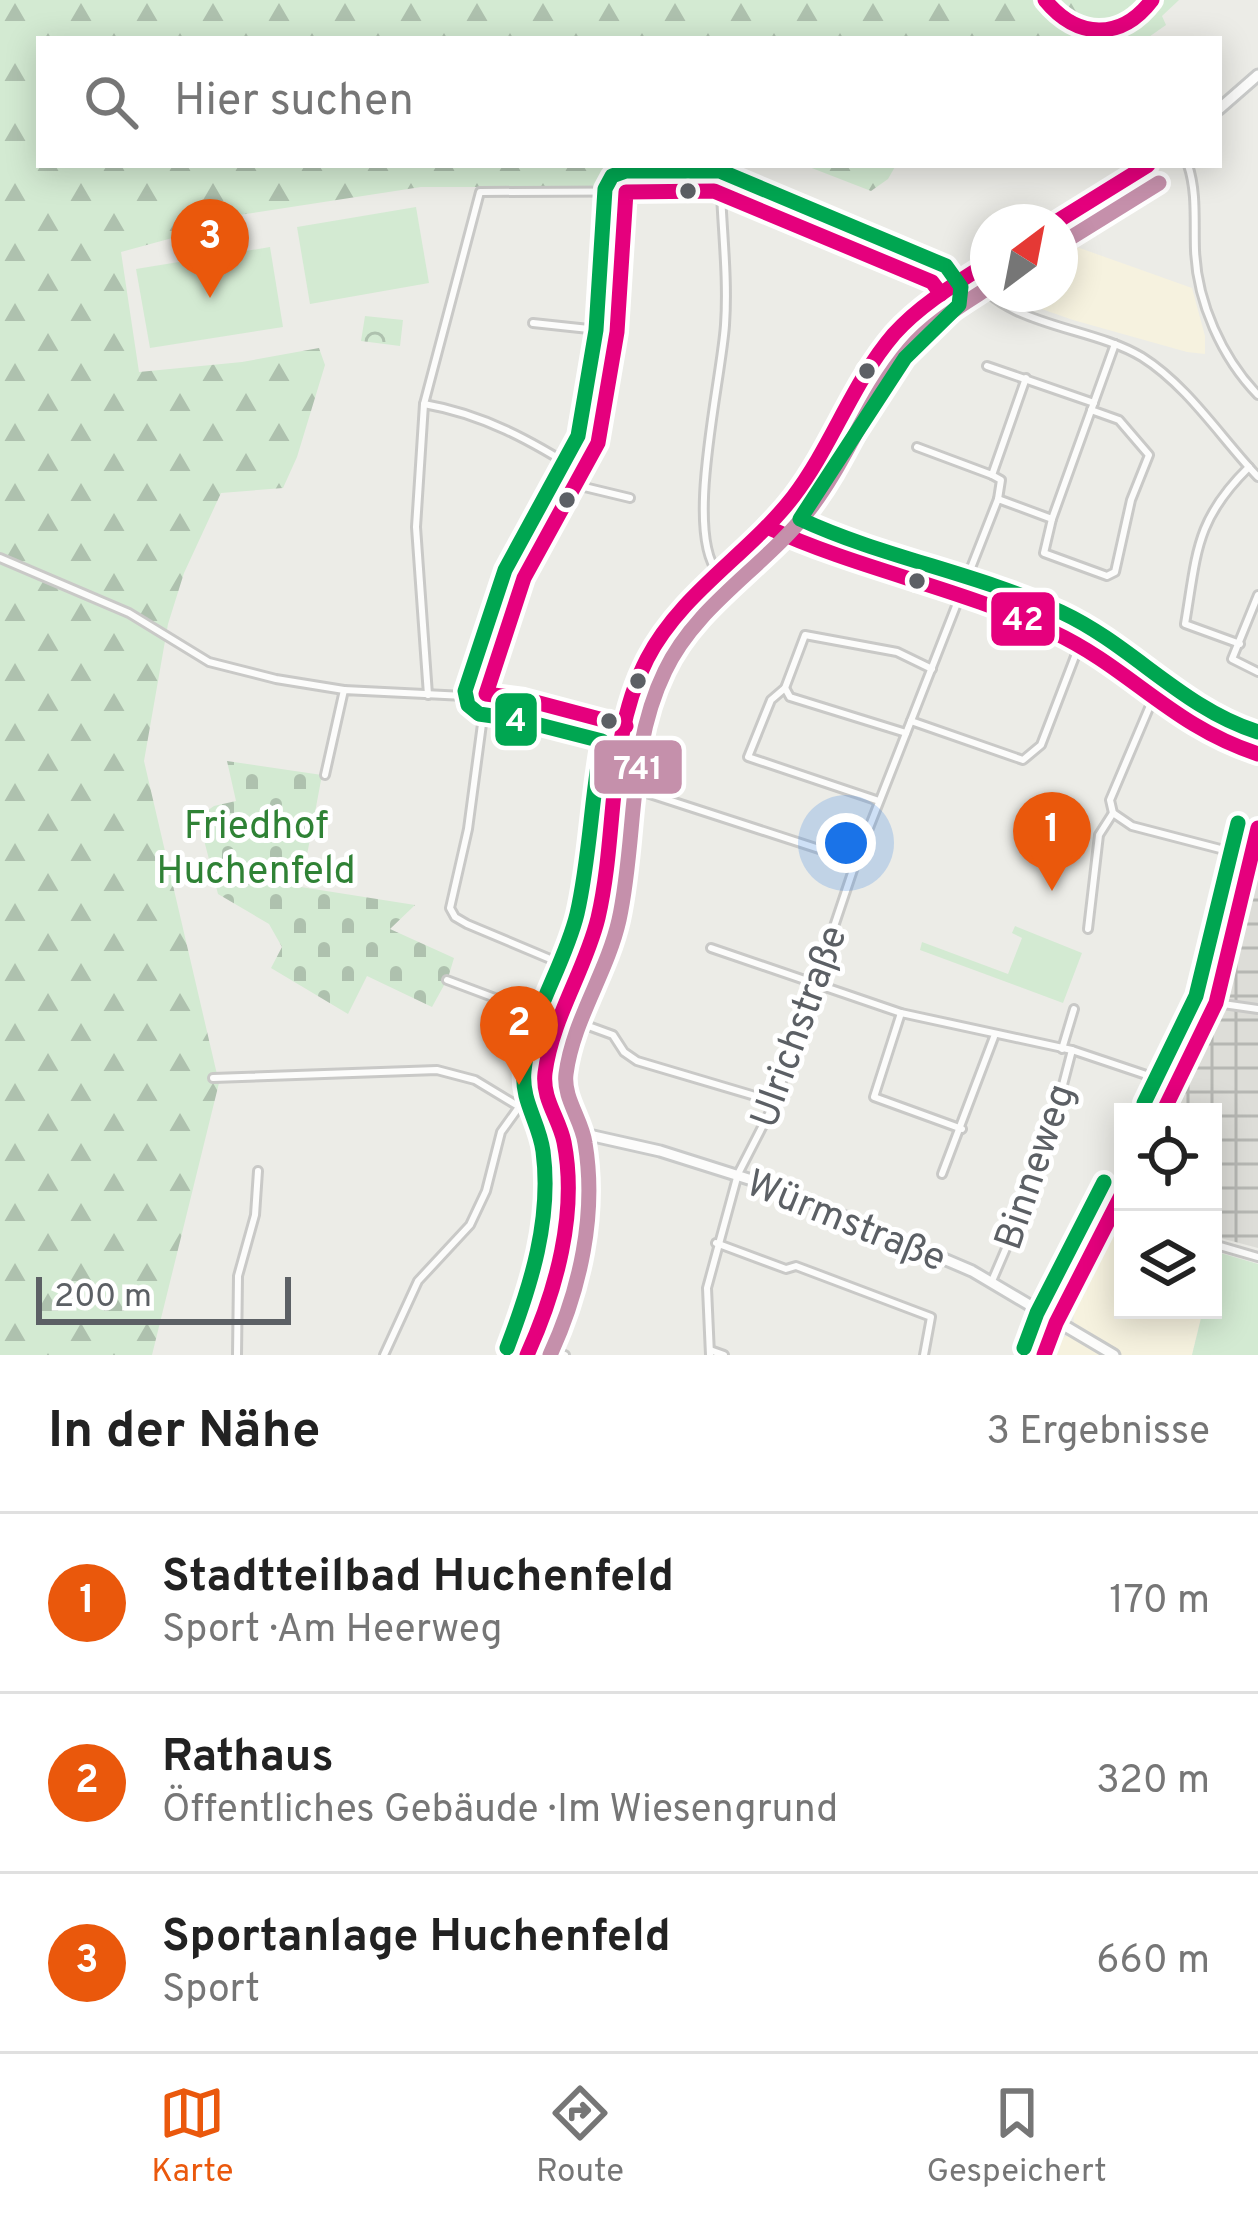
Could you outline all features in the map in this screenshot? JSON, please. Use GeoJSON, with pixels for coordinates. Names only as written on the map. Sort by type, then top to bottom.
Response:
{"type":"FeatureCollection","features":[{"type":"Feature","properties":{"kind":"main road"},"geometry":{"type":"LineString","coordinates":[[1046,0],[1067,23],[1098,33],[1126,28],[1152,0]]}},
{"type":"Feature","properties":{"kind":"main road"},"geometry":{"type":"LineString","coordinates":[[1222,106],[1258,75]]}},
{"type":"Feature","properties":{"kind":"main road"},"geometry":{"type":"LineString","coordinates":[[1078,208],[1143,168]]}},
{"type":"Feature","properties":{"kind":"main road"},"geometry":{"type":"LineString","coordinates":[[527,1355],[559,1260],[566,1168],[562,1135],[548,1102],[545,1071],[581,971],[605,883],[616,783],[636,685],[663,630],[794,495],[885,346],[970,274]]}},
{"type":"Feature","properties":{"kind":"main road","name":"Würmstraße"},"geometry":{"type":"LineString","coordinates":[[562,1135],[580,1132],[738,1174],[992,1281],[1114,1355]]}},
{"type":"Feature","properties":{"kind":"street"},"geometry":{"type":"LineString","coordinates":[[1189,168],[1203,298],[1221,343],[1258,395]]}},
{"type":"Feature","properties":{"kind":"street"},"geometry":{"type":"LineString","coordinates":[[428,695],[416,527],[424,404],[480,192],[721,194],[932,282],[941,294]]}},
{"type":"Feature","properties":{"kind":"street"},"geometry":{"type":"LineString","coordinates":[[581,971],[467,924],[450,908],[468,829],[486,694],[524,578],[598,443],[617,332],[626,192]]}},
{"type":"Feature","properties":{"kind":"street"},"geometry":{"type":"LineString","coordinates":[[718,573],[706,554],[702,510],[725,321],[721,194]]}},
{"type":"Feature","properties":{"kind":"street"},"geometry":{"type":"LineString","coordinates":[[1023,312],[1115,344],[1163,373],[1258,477]]}},
{"type":"Feature","properties":{"kind":"street"},"geometry":{"type":"LineString","coordinates":[[532,323],[617,332]]}},
{"type":"Feature","properties":{"kind":"street"},"geometry":{"type":"LineString","coordinates":[[987,366],[1026,378],[1093,406],[1119,420],[1149,455],[1131,500],[1115,572],[1107,576],[1044,553],[1052,520],[1093,406],[1115,344]]}},
{"type":"Feature","properties":{"kind":"street"},"geometry":{"type":"LineString","coordinates":[[992,475],[1026,378]]}},
{"type":"Feature","properties":{"kind":"street"},"geometry":{"type":"LineString","coordinates":[[424,404],[496,424],[582,473]]}},
{"type":"Feature","properties":{"kind":"street"},"geometry":{"type":"LineString","coordinates":[[917,447],[992,475],[1000,480],[998,499],[1052,520]]}},
{"type":"Feature","properties":{"kind":"street"},"geometry":{"type":"LineString","coordinates":[[1240,644],[1185,624],[1202,529],[1213,506],[1249,467]]}},
{"type":"Feature","properties":{"kind":"street"},"geometry":{"type":"LineString","coordinates":[[576,485],[630,498]]}},
{"type":"Feature","properties":{"kind":"street","name":"Ulrichstraße"},"geometry":{"type":"LineString","coordinates":[[710,1353],[707,1288],[738,1174],[775,1102],[856,861],[998,499]]}},
{"type":"Feature","properties":{"kind":"street"},"geometry":{"type":"LineString","coordinates":[[767,527],[1053,632],[1221,746],[1258,754]]}},
{"type":"Feature","properties":{"kind":"street"},"geometry":{"type":"LineString","coordinates":[[0,558],[129,613],[209,662],[344,690],[524,699],[626,726]]}},
{"type":"Feature","properties":{"kind":"street"},"geometry":{"type":"LineString","coordinates":[[1258,595],[1232,659],[1258,672]]}},
{"type":"Feature","properties":{"kind":"street"},"geometry":{"type":"LineString","coordinates":[[879,801],[748,757],[806,635],[897,652],[932,669]]}},
{"type":"Feature","properties":{"kind":"street"},"geometry":{"type":"LineString","coordinates":[[911,721],[1023,760],[1040,746],[1079,646]]}},
{"type":"Feature","properties":{"kind":"street"},"geometry":{"type":"LineString","coordinates":[[784,688],[790,697],[906,733]]}},
{"type":"Feature","properties":{"kind":"street"},"geometry":{"type":"LineString","coordinates":[[325,776],[344,690]]}},
{"type":"Feature","properties":{"kind":"street"},"geometry":{"type":"LineString","coordinates":[[1153,701],[1110,800],[1113,813],[1132,826],[1251,857]]}},
{"type":"Feature","properties":{"kind":"street"},"geometry":{"type":"LineString","coordinates":[[616,783],[856,861]]}},
{"type":"Feature","properties":{"kind":"street"},"geometry":{"type":"LineString","coordinates":[[1088,928],[1099,835],[1113,813]]}},
{"type":"Feature","properties":{"kind":"street"},"geometry":{"type":"LineString","coordinates":[[1168,1103],[1216,1003],[1258,828]]}},
{"type":"Feature","properties":{"kind":"street"},"geometry":{"type":"LineString","coordinates":[[711,948],[901,1013],[1067,1050],[1177,1085]]}},
{"type":"Feature","properties":{"kind":"street"},"geometry":{"type":"LineString","coordinates":[[447,980],[613,1035],[637,1061],[775,1102]]}},
{"type":"Feature","properties":{"kind":"street"},"geometry":{"type":"LineString","coordinates":[[1216,1003],[1258,1010]]}},
{"type":"Feature","properties":{"kind":"street","name":"Binneweg"},"geometry":{"type":"LineString","coordinates":[[992,1281],[1043,1162],[1074,1009]]}},
{"type":"Feature","properties":{"kind":"street"},"geometry":{"type":"LineString","coordinates":[[901,1013],[874,1097],[962,1129]]}},
{"type":"Feature","properties":{"kind":"street"},"geometry":{"type":"LineString","coordinates":[[942,1174],[994,1036]]}},
{"type":"Feature","properties":{"kind":"street"},"geometry":{"type":"LineString","coordinates":[[213,1078],[416,1068],[475,1081],[519,1107],[548,1102]]}},
{"type":"Feature","properties":{"kind":"street"},"geometry":{"type":"LineString","coordinates":[[384,1355],[418,1281],[470,1225],[486,1191],[501,1132],[519,1107]]}},
{"type":"Feature","properties":{"kind":"street"},"geometry":{"type":"LineString","coordinates":[[237,1355],[238,1276],[254,1215],[258,1172]]}},
{"type":"Feature","properties":{"kind":"street"},"geometry":{"type":"LineString","coordinates":[[1045,1355],[1114,1211]]}},
{"type":"Feature","properties":{"kind":"street"},"geometry":{"type":"LineString","coordinates":[[716,1243],[786,1269],[796,1265],[931,1317],[924,1355]]}},
{"type":"Feature","properties":{"kind":"street"},"geometry":{"type":"LineString","coordinates":[[1222,1247],[1258,1257]]}},
{"type":"Feature","properties":{"kind":"street"},"geometry":{"type":"LineString","coordinates":[[533,1343],[565,1355]]}},
{"type":"Feature","properties":{"kind":"street"},"geometry":{"type":"LineString","coordinates":[[710,1353],[724,1355]]}},
{"type":"Feature","properties":{"kind":"shaded area"},"geometry":{"type":"Polygon","coordinates":[[[1078,247],[1192,288],[1205,354],[1187,352],[1050,312],[1078,312],[1078,247]]]}},
{"type":"Feature","properties":{"kind":"shaded area"},"geometry":{"type":"Polygon","coordinates":[[[1258,852],[1258,1248],[1222,1238],[1222,1103],[1174,1103],[1218,1015],[1258,852]]]}},
{"type":"Feature","properties":{"kind":"shaded area"},"geometry":{"type":"Polygon","coordinates":[[[1114,1234],[1114,1319],[1201,1319],[1192,1355],[1051,1355],[1059,1338],[1067,1336],[1074,1325],[1073,1309],[1114,1234]]]}},
{"type":"Feature","properties":{"kind":"green space"},"geometry":{"type":"Polygon","coordinates":[[[0,0],[1036,0],[1056,24],[1076,36],[36,36],[36,168],[695,168],[711,187],[686,182],[685,187],[421,187],[226,217],[198,231],[121,252],[139,372],[242,362],[319,348],[325,365],[283,488],[221,493],[184,573],[168,624],[144,761],[219,1083],[152,1355],[0,1355],[0,0]]]}},
{"type":"Feature","properties":{"kind":"green space"},"geometry":{"type":"Polygon","coordinates":[[[1055,0],[1144,0],[1123,16],[1099,21],[1075,16],[1055,0]]]}},
{"type":"Feature","properties":{"kind":"green space"},"geometry":{"type":"Polygon","coordinates":[[[1164,0],[1179,0],[1162,16],[1166,25],[1150,36],[1122,36],[1139,28],[1164,0]]]}},
{"type":"Feature","properties":{"kind":"green space"},"geometry":{"type":"Polygon","coordinates":[[[812,168],[894,168],[871,191],[812,168]]]}},
{"type":"Feature","properties":{"kind":"green space"},"geometry":{"type":"Polygon","coordinates":[[[416,207],[429,283],[310,304],[297,227],[416,207]]]}},
{"type":"Feature","properties":{"kind":"green space"},"geometry":{"type":"Polygon","coordinates":[[[270,247],[283,327],[150,348],[136,269],[270,247]]]}},
{"type":"Feature","properties":{"kind":"green space"},"geometry":{"type":"Polygon","coordinates":[[[365,316],[403,320],[400,346],[361,341],[365,316]]]}},
{"type":"Feature","properties":{"kind":"green space","name":"Friedhof Huchenfeld"},"geometry":{"type":"Polygon","coordinates":[[[227,761],[322,775],[301,887],[415,905],[390,929],[454,958],[432,1007],[367,976],[348,1014],[271,968],[282,947],[269,924],[218,894],[198,817],[214,806],[236,801],[227,761]]]}},
{"type":"Feature","properties":{"kind":"green space"},"geometry":{"type":"Polygon","coordinates":[[[1015,926],[1082,953],[1063,1003],[920,950],[922,942],[1008,974],[1022,938],[1012,933],[1015,926]]]}},
{"type":"Feature","properties":{"kind":"green space"},"geometry":{"type":"Polygon","coordinates":[[[1222,1253],[1258,1264],[1258,1355],[1192,1355],[1201,1319],[1222,1319],[1222,1253]]]}},
{"type":"Feature","properties":{"kind":"transit line","name":"42"},"geometry":{"type":"LineString","coordinates":[[1045,0],[1071,22],[1099,30],[1127,23],[1152,0]]}},
{"type":"Feature","properties":{"kind":"transit line","name":"42"},"geometry":{"type":"LineString","coordinates":[[1078,208],[1143,168]]}},
{"type":"Feature","properties":{"kind":"transit line","name":"4"},"geometry":{"type":"LineString","coordinates":[[507,1348],[531,1276],[545,1202],[543,1151],[524,1082],[527,1051],[577,914],[602,741],[479,714],[468,705],[465,691],[505,570],[578,436],[596,330],[605,189],[612,176],[626,171],[720,171],[946,266],[961,287],[959,305],[905,358],[800,519],[1061,612],[1111,641],[1205,708],[1258,732]]}},
{"type":"Feature","properties":{"kind":"transit line","name":"741"},"geometry":{"type":"LineString","coordinates":[[1078,233],[1159,183]]}},
{"type":"Feature","properties":{"kind":"transit line","name":"42"},"geometry":{"type":"LineString","coordinates":[[626,726],[486,694],[524,578],[598,443],[617,332],[626,192],[714,191],[932,282],[941,294]]}},
{"type":"Feature","properties":{"kind":"transit line","name":"42"},"geometry":{"type":"LineString","coordinates":[[527,1355],[562,1251],[568,1196],[564,1142],[546,1091],[545,1073],[554,1033],[598,918],[619,753],[634,690],[647,659],[678,614],[793,497],[894,334],[926,304],[970,275]]}},
{"type":"Feature","properties":{"kind":"transit line","name":"741"},"geometry":{"type":"LineString","coordinates":[[550,1355],[577,1278],[589,1197],[585,1143],[567,1092],[566,1074],[619,920],[638,762],[653,701],[678,647],[694,626],[809,510],[909,349],[970,300]]}},
{"type":"Feature","properties":{"kind":"transit line","name":"42"},"geometry":{"type":"LineString","coordinates":[[767,527],[1053,632],[1201,728],[1258,754]]}},
{"type":"Feature","properties":{"kind":"transit line","name":"4"},"geometry":{"type":"LineString","coordinates":[[1144,1103],[1196,996],[1238,823]]}},
{"type":"Feature","properties":{"kind":"transit line","name":"42"},"geometry":{"type":"LineString","coordinates":[[1167,1103],[1216,1003],[1258,828]]}},
{"type":"Feature","properties":{"kind":"transit line","name":"4"},"geometry":{"type":"LineString","coordinates":[[1024,1348],[1104,1182]]}},
{"type":"Feature","properties":{"kind":"transit line","name":"42"},"geometry":{"type":"LineString","coordinates":[[1044,1355],[1114,1210]]}},
{"type":"Feature","properties":{"kind":"place","name":"Sportanlage Huchenfeld"},"geometry":{"type":"Point","coordinates":[210,298]}},
{"type":"Feature","properties":{"kind":"place","name":"Stadtteilbad Huchenfeld"},"geometry":{"type":"Point","coordinates":[1052,891]}},
{"type":"Feature","properties":{"kind":"place","name":"Rathaus"},"geometry":{"type":"Point","coordinates":[519,1085]}}]}
